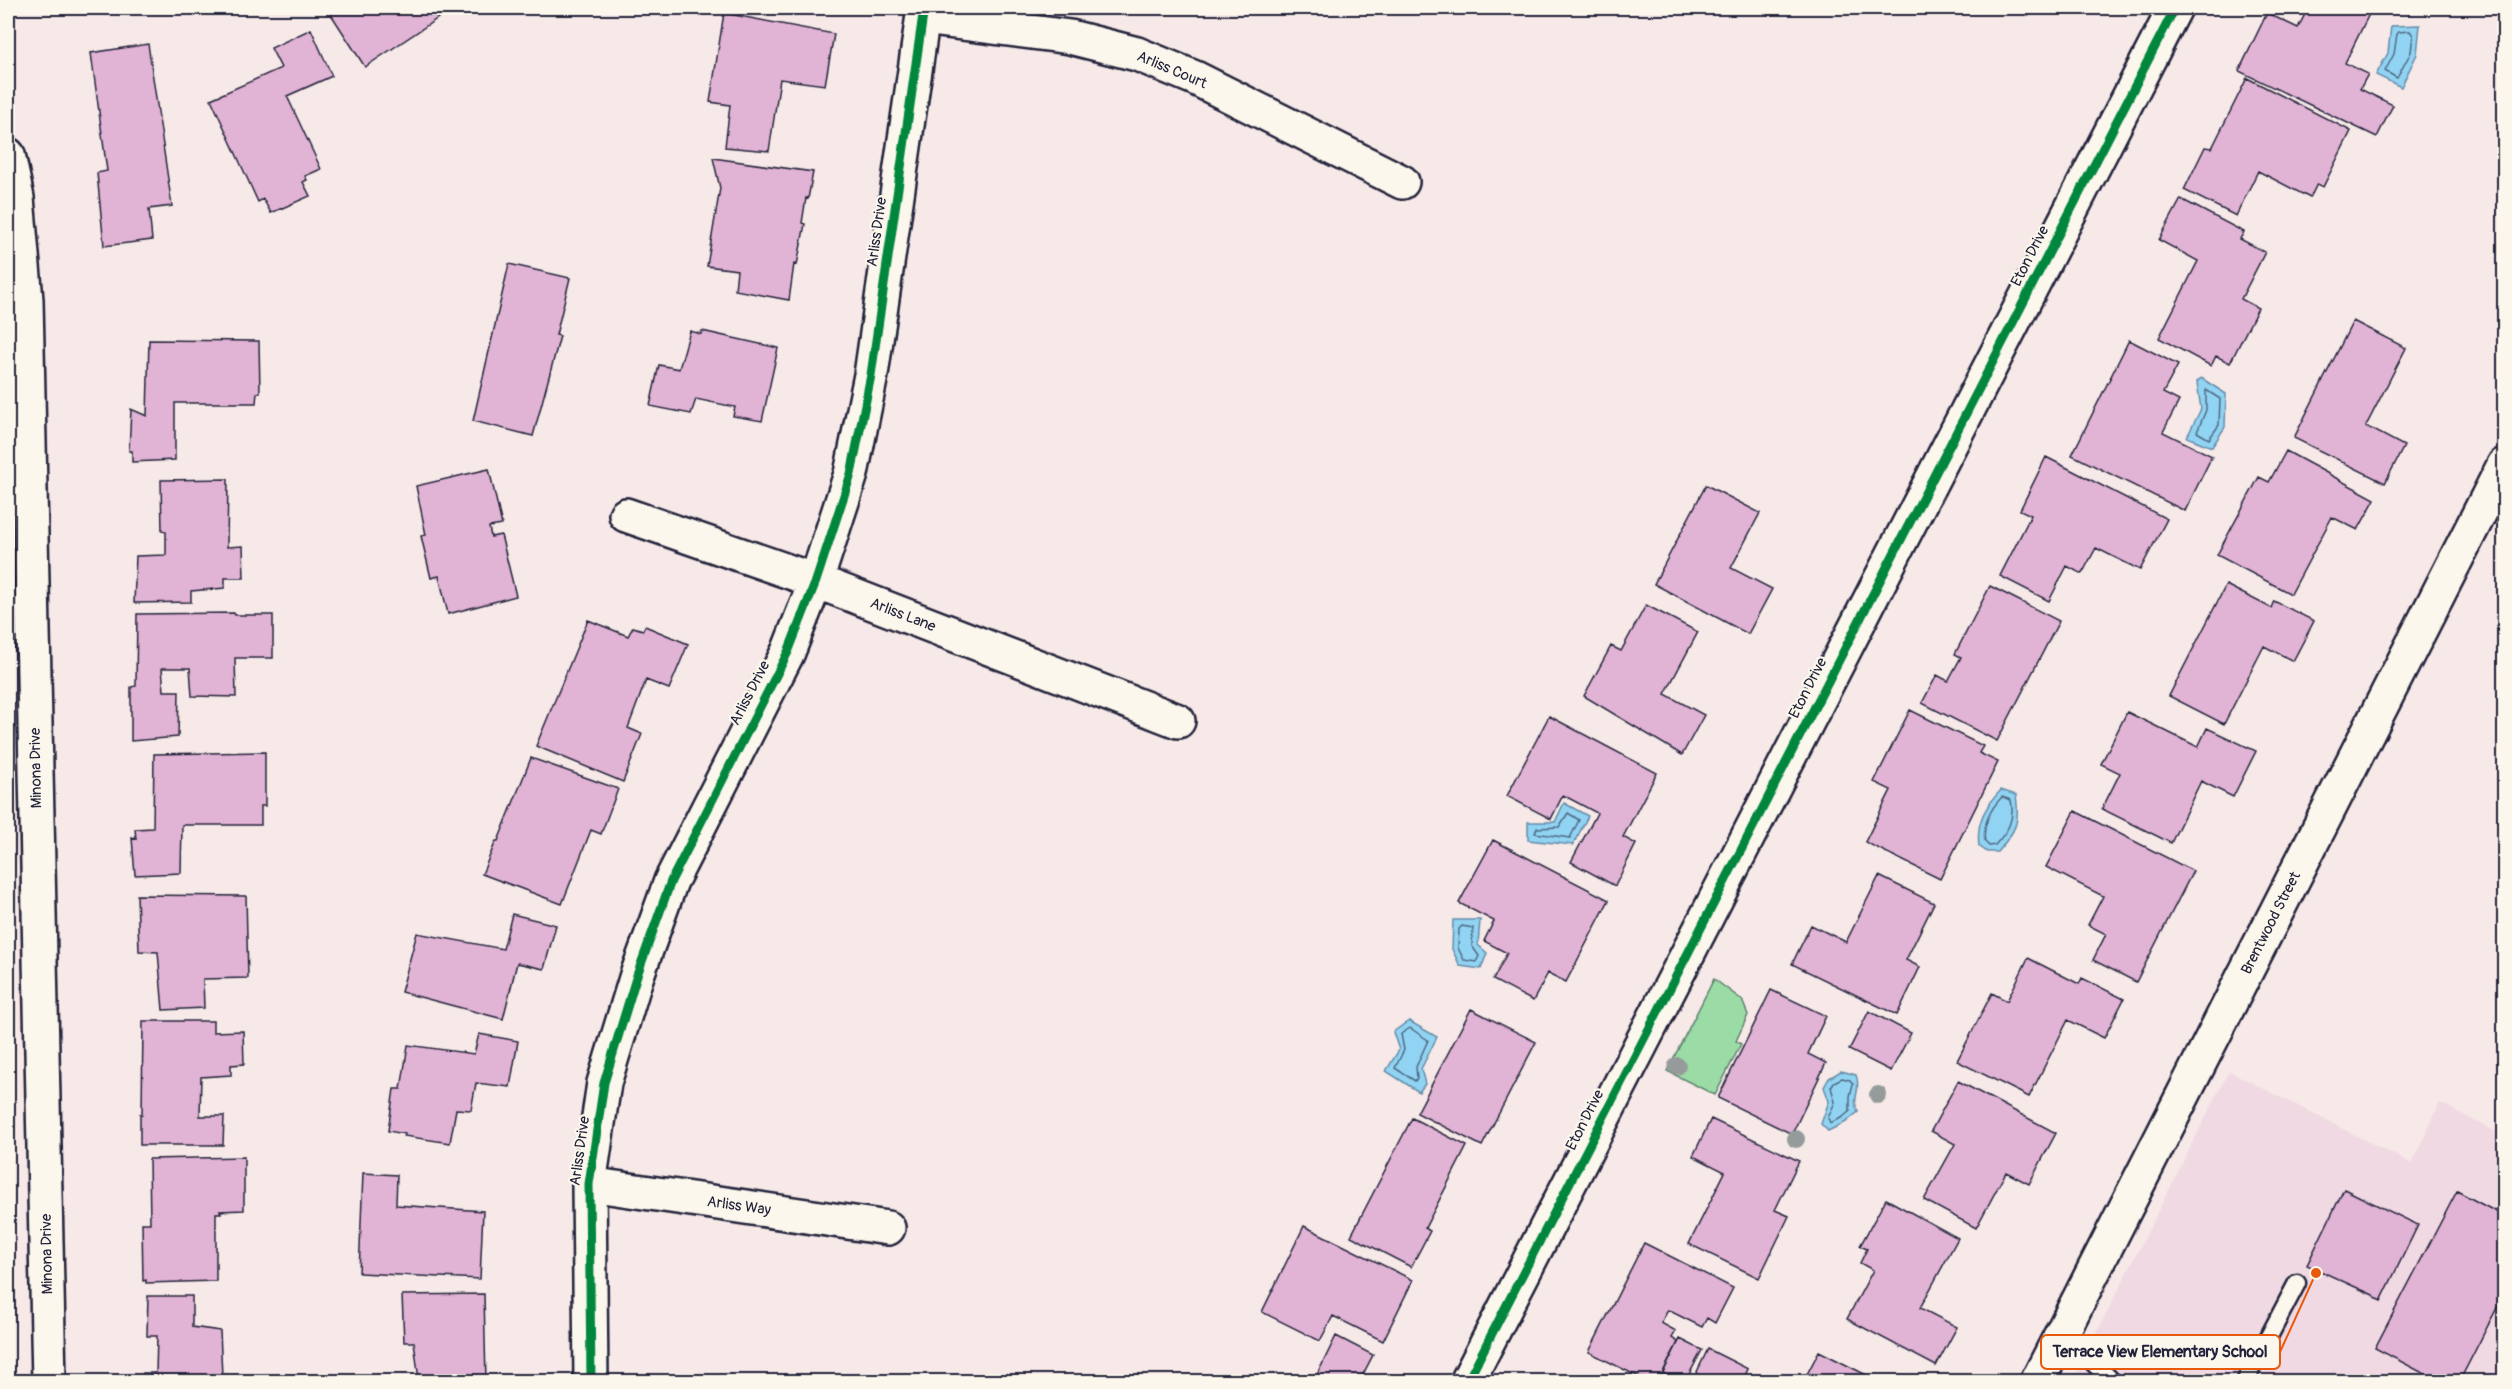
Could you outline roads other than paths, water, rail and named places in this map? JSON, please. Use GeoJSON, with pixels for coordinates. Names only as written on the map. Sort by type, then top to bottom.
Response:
{"type":"FeatureCollection","features":[{"type":"Feature","properties":{"kind":"street","name":"Eton Drive"},"geometry":{"type":"LineString","coordinates":[[1471,1380],[2175,8]]}},
{"type":"Feature","properties":{"kind":"street","name":"Arliss Court"},"geometry":{"type":"LineString","coordinates":[[924,13],[1070,37],[1137,54],[1195,78],[1402,182]]}},
{"type":"Feature","properties":{"kind":"street","name":"Arliss Drive"},"geometry":{"type":"LineString","coordinates":[[591,1382],[589,1184],[604,1083],[636,978],[671,881],[788,652],[816,581],[851,474],[871,375],[924,13]]}},
{"type":"Feature","properties":{"kind":"street","name":"Minona Drive"},"geometry":{"type":"LineString","coordinates":[[8,155],[17,198],[26,300],[49,1382]]}},
{"type":"Feature","properties":{"kind":"street","name":"Brentwood Street"},"geometry":{"type":"LineString","coordinates":[[2037,1382],[2505,465]]}},
{"type":"Feature","properties":{"kind":"street","name":"Arliss Lane"},"geometry":{"type":"LineString","coordinates":[[626,515],[816,581],[1178,721]]}},
{"type":"Feature","properties":{"kind":"street","name":"Arliss Way"},"geometry":{"type":"LineString","coordinates":[[589,1184],[888,1228]]}},
{"type":"Feature","properties":{"kind":"lane"},"geometry":{"type":"LineString","coordinates":[[2245,1382],[2297,1283]]}},
{"type":"Feature","properties":{"kind":"lane"},"geometry":{"type":"LineString","coordinates":[[2062,1332],[2113,1382]]}},
{"type":"Feature","properties":{"kind":"water"},"geometry":{"type":"Polygon","coordinates":[[[2420,25],[2417,54],[2401,87],[2376,75],[2388,53],[2391,26],[2420,25]]]}},
{"type":"Feature","properties":{"kind":"water"},"geometry":{"type":"Polygon","coordinates":[[[2201,378],[2226,394],[2225,427],[2212,447],[2187,437],[2201,409],[2197,382],[2201,378]]]}},
{"type":"Feature","properties":{"kind":"water"},"geometry":{"type":"Polygon","coordinates":[[[2001,790],[2016,795],[2017,820],[2009,838],[1997,852],[1987,852],[1979,846],[1980,822],[1986,809],[2001,790]]]}},
{"type":"Feature","properties":{"kind":"water"},"geometry":{"type":"Polygon","coordinates":[[[1564,803],[1588,816],[1573,845],[1528,840],[1528,822],[1555,822],[1564,803]]]}},
{"type":"Feature","properties":{"kind":"water"},"geometry":{"type":"Polygon","coordinates":[[[1453,920],[1480,920],[1478,945],[1487,953],[1481,969],[1460,966],[1452,949],[1453,920]]]}},
{"type":"Feature","properties":{"kind":"water"},"geometry":{"type":"Polygon","coordinates":[[[1409,1021],[1437,1037],[1421,1069],[1425,1084],[1419,1092],[1386,1071],[1399,1050],[1393,1032],[1409,1021]]]}},
{"type":"Feature","properties":{"kind":"water"},"geometry":{"type":"Polygon","coordinates":[[[1841,1071],[1856,1075],[1858,1112],[1846,1122],[1828,1131],[1821,1124],[1829,1101],[1824,1087],[1829,1078],[1841,1071]]]}},
{"type":"Feature","properties":{"kind":"place","name":"Terrace View Elementary School"},"geometry":{"type":"Point","coordinates":[2316,1273]}}]}
